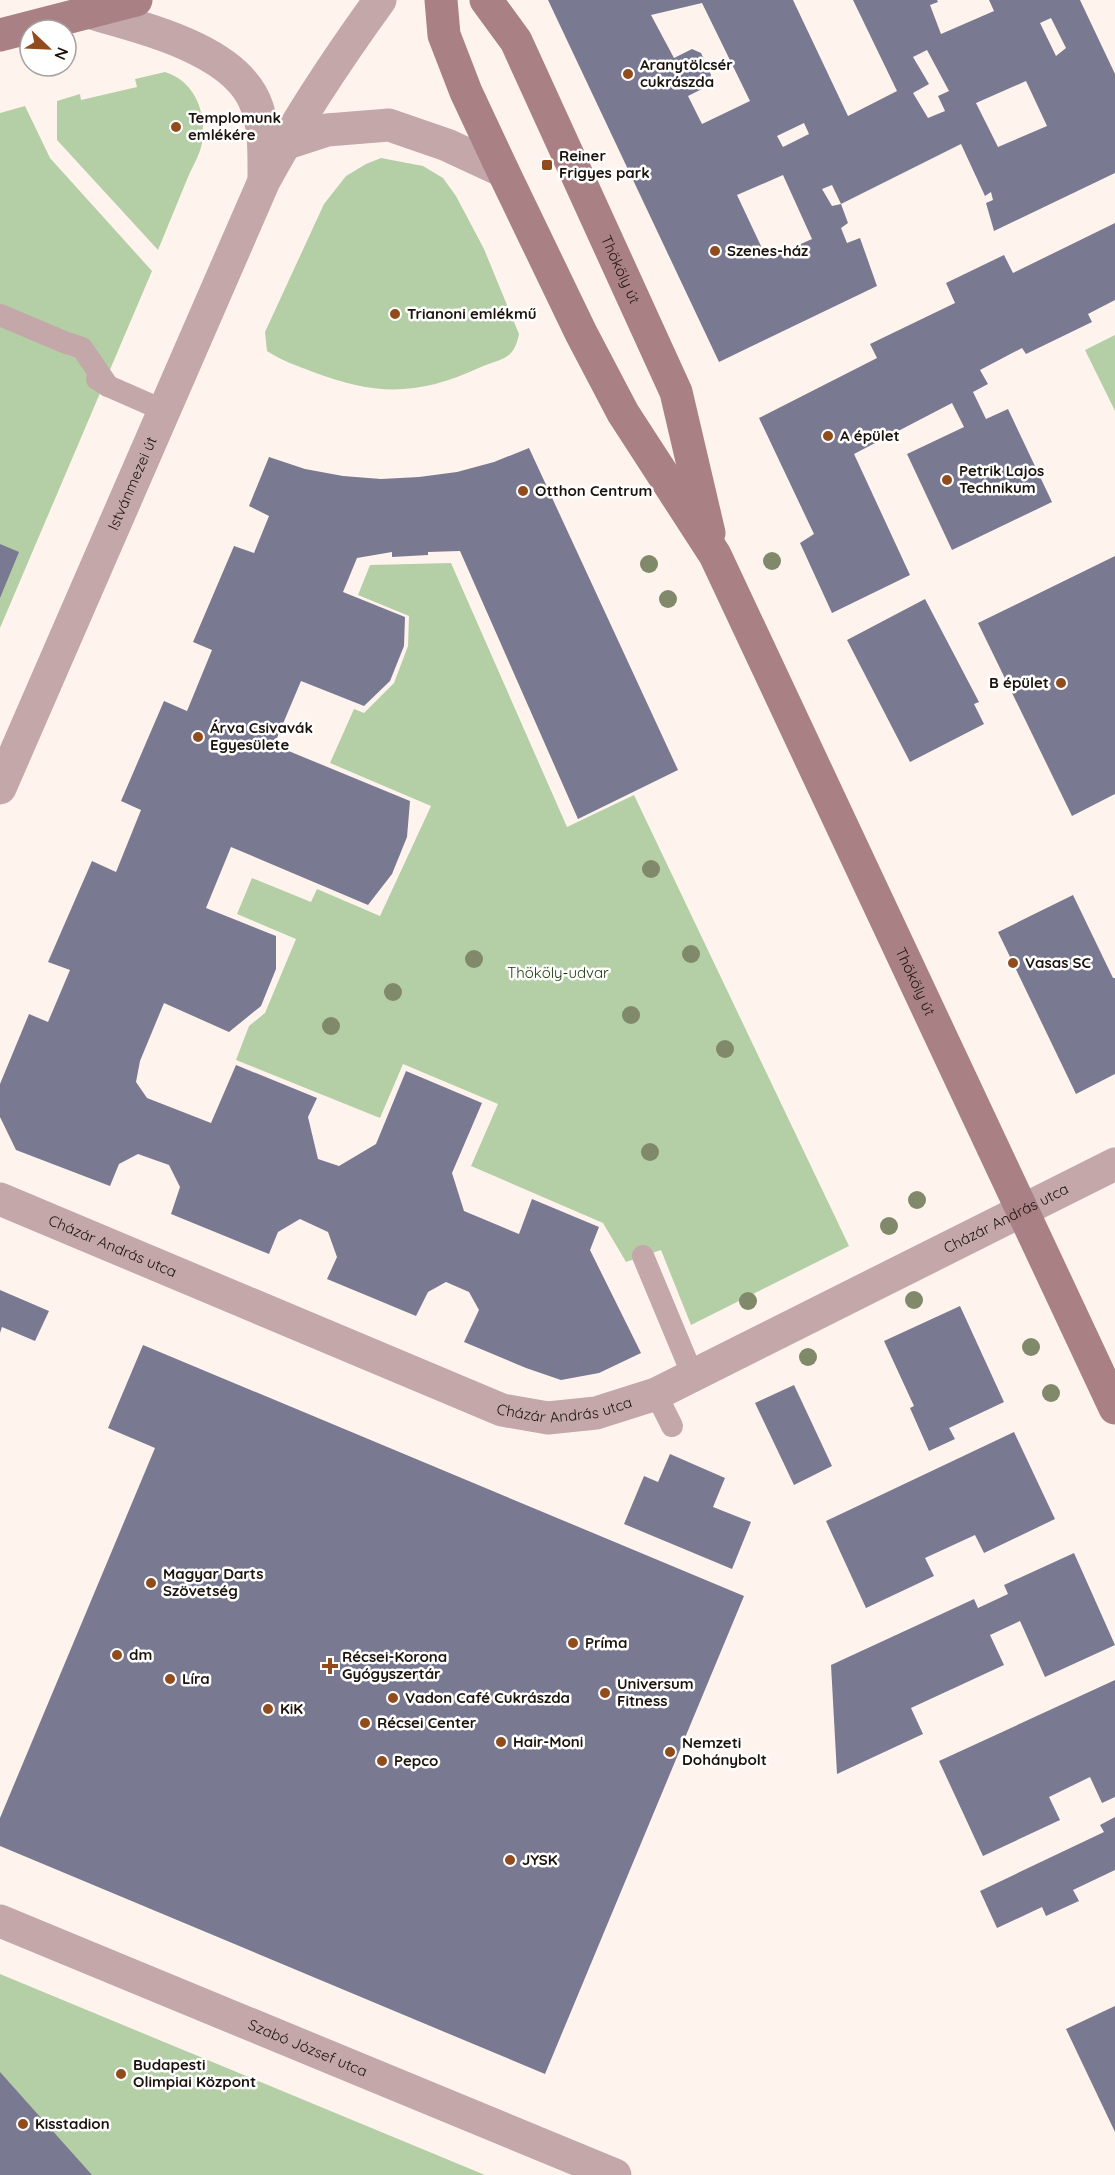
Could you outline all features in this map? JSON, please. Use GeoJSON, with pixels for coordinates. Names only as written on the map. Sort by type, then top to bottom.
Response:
{"type":"FeatureCollection","features":[{"type":"Feature","properties":{"kind":"main road"},"geometry":{"type":"LineString","coordinates":[[0,35],[87,6],[136,0]]}},
{"type":"Feature","properties":{"kind":"main road","name":"Thököly út"},"geometry":{"type":"LineString","coordinates":[[441,0],[444,35],[466,92],[503,171],[581,333],[623,413],[714,555],[1115,1408]]}},
{"type":"Feature","properties":{"kind":"main road","name":"Thököly út"},"geometry":{"type":"LineString","coordinates":[[486,0],[516,41],[676,392],[714,555]]}},
{"type":"Feature","properties":{"kind":"street","name":"Istvánmezei út"},"geometry":{"type":"LineString","coordinates":[[0,788],[264,181],[284,144],[343,51],[380,0]]}},
{"type":"Feature","properties":{"kind":"street","name":"Istvánmezei út"},"geometry":{"type":"LineString","coordinates":[[87,6],[216,58],[245,82],[257,105],[263,131],[264,181]]}},
{"type":"Feature","properties":{"kind":"street"},"geometry":{"type":"LineString","coordinates":[[284,144],[327,130],[389,125],[447,145],[503,171]]}},
{"type":"Feature","properties":{"kind":"street","name":"Cházár András utca"},"geometry":{"type":"LineString","coordinates":[[0,1199],[502,1410],[548,1418],[596,1413],[656,1394],[1115,1164]]}},
{"type":"Feature","properties":{"kind":"street","name":"Szabó József utca"},"geometry":{"type":"LineString","coordinates":[[0,1921],[615,2175]]}},
{"type":"Feature","properties":{"kind":"lane"},"geometry":{"type":"LineString","coordinates":[[0,315],[64,342],[92,375],[108,386],[165,411]]}},
{"type":"Feature","properties":{"kind":"lane"},"geometry":{"type":"LineString","coordinates":[[643,1256],[693,1376]]}},
{"type":"Feature","properties":{"kind":"lane"},"geometry":{"type":"LineString","coordinates":[[656,1394],[672,1426]]}},
{"type":"Feature","properties":{"kind":"green space"},"geometry":{"type":"Polygon","coordinates":[[[165,72],[184,83],[197,100],[203,121],[203,132],[200,151],[158,250],[57,140],[57,101],[80,94],[81,100],[137,87],[135,79],[165,72]]]}},
{"type":"Feature","properties":{"kind":"green space"},"geometry":{"type":"Polygon","coordinates":[[[25,106],[50,158],[152,271],[0,628],[0,113],[25,106]]]}},
{"type":"Feature","properties":{"kind":"green space"},"geometry":{"type":"Polygon","coordinates":[[[381,158],[423,166],[443,178],[456,196],[484,249],[519,334],[514,349],[506,357],[458,377],[417,388],[378,389],[336,380],[289,363],[267,351],[265,332],[324,204],[346,176],[381,158]]]}},
{"type":"Feature","properties":{"kind":"green space"},"geometry":{"type":"Polygon","coordinates":[[[1115,335],[1115,411],[1085,350],[1115,335]]]}},
{"type":"Feature","properties":{"kind":"green space","name":"Thököly-udvar"},"geometry":{"type":"Polygon","coordinates":[[[451,563],[567,827],[634,795],[849,1246],[691,1325],[661,1250],[626,1262],[603,1223],[471,1166],[498,1104],[403,1064],[380,1118],[236,1060],[249,1026],[265,1013],[296,939],[237,914],[252,878],[311,902],[317,889],[380,916],[431,806],[330,763],[354,709],[364,713],[394,683],[408,646],[409,616],[358,595],[370,565],[451,563]]]}},
{"type":"Feature","properties":{"kind":"green space","name":"Budapesti Olimpiai Központ"},"geometry":{"type":"Polygon","coordinates":[[[0,1974],[485,2175],[0,2175],[0,1974]]]}},
{"type":"Feature","properties":{"kind":"building"},"geometry":{"type":"Polygon","coordinates":[[[548,0],[793,0],[848,116],[897,91],[853,0],[937,0],[938,2],[930,5],[941,34],[994,11],[989,0],[1080,0],[1115,74],[1115,173],[994,231],[986,203],[993,200],[991,192],[985,196],[961,144],[841,204],[848,223],[841,228],[847,243],[860,238],[877,286],[719,362],[548,0]],[[702,3],[651,15],[674,58],[692,49],[701,53],[711,75],[708,86],[688,96],[702,124],[750,101],[702,3]],[[1051,18],[1040,23],[1056,56],[1066,48],[1051,18]],[[927,50],[913,57],[929,84],[913,93],[928,118],[945,111],[938,96],[949,91],[927,50]],[[1026,81],[976,103],[998,147],[1047,126],[1026,81]],[[804,123],[777,136],[783,147],[809,134],[804,123]],[[783,175],[737,195],[767,259],[812,239],[783,175]],[[832,185],[822,189],[832,206],[841,204],[832,185]]]}},
{"type":"Feature","properties":{"kind":"building","name":"A épület"},"geometry":{"type":"Polygon","coordinates":[[[1115,223],[1115,300],[1088,314],[1092,322],[1026,354],[1022,348],[980,370],[988,384],[973,392],[986,419],[1008,409],[1052,502],[952,550],[907,454],[964,427],[952,403],[854,454],[910,575],[832,613],[800,543],[814,534],[759,418],[877,358],[870,344],[955,303],[946,283],[1004,255],[1013,273],[1115,223]]]}},
{"type":"Feature","properties":{"kind":"building"},"geometry":{"type":"Polygon","coordinates":[[[529,448],[678,770],[578,819],[460,551],[428,552],[428,555],[392,557],[392,552],[357,558],[343,592],[405,617],[404,646],[390,681],[364,706],[301,681],[274,745],[410,801],[407,837],[392,874],[368,905],[231,847],[206,908],[276,936],[276,969],[261,1006],[229,1032],[164,1003],[140,1061],[136,1082],[147,1098],[211,1123],[236,1065],[317,1098],[308,1117],[318,1159],[339,1166],[376,1144],[406,1071],[482,1103],[452,1173],[464,1211],[519,1234],[532,1199],[599,1227],[590,1250],[641,1353],[599,1373],[561,1380],[464,1342],[479,1310],[469,1292],[446,1282],[428,1292],[416,1316],[327,1279],[337,1257],[328,1232],[300,1219],[278,1232],[269,1254],[171,1214],[180,1187],[169,1165],[138,1154],[119,1164],[110,1186],[16,1150],[0,1117],[0,1084],[29,1014],[48,1022],[70,970],[48,962],[92,861],[116,872],[141,810],[121,801],[164,701],[187,711],[212,650],[193,642],[234,546],[254,553],[269,516],[249,506],[269,457],[305,469],[343,476],[381,479],[457,472],[494,462],[529,448]]]}},
{"type":"Feature","properties":{"kind":"building"},"geometry":{"type":"Polygon","coordinates":[[[0,544],[19,552],[0,598],[0,544]]]}},
{"type":"Feature","properties":{"kind":"building","name":"B épület"},"geometry":{"type":"Polygon","coordinates":[[[1115,556],[1115,794],[1072,816],[978,623],[1115,556]]]}},
{"type":"Feature","properties":{"kind":"building"},"geometry":{"type":"Polygon","coordinates":[[[925,599],[979,702],[974,704],[984,724],[910,762],[847,640],[925,599]]]}},
{"type":"Feature","properties":{"kind":"building"},"geometry":{"type":"Polygon","coordinates":[[[1073,895],[1115,978],[1115,1074],[1076,1094],[998,932],[1073,895]]]}},
{"type":"Feature","properties":{"kind":"building"},"geometry":{"type":"Polygon","coordinates":[[[0,1290],[49,1311],[35,1341],[2,1327],[0,1333],[0,1290]]]}},
{"type":"Feature","properties":{"kind":"building"},"geometry":{"type":"Polygon","coordinates":[[[960,1306],[1004,1402],[949,1428],[955,1439],[929,1451],[910,1408],[914,1406],[884,1341],[960,1306]]]}},
{"type":"Feature","properties":{"kind":"building","name":"Récsei Center"},"geometry":{"type":"Polygon","coordinates":[[[143,1345],[744,1596],[545,2074],[0,1846],[0,1818],[155,1448],[108,1428],[143,1345]]]}},
{"type":"Feature","properties":{"kind":"building"},"geometry":{"type":"Polygon","coordinates":[[[794,1385],[832,1466],[794,1485],[755,1403],[794,1385]]]}},
{"type":"Feature","properties":{"kind":"building"},"geometry":{"type":"Polygon","coordinates":[[[1014,1432],[1055,1519],[984,1553],[975,1535],[925,1558],[934,1576],[866,1608],[826,1521],[1014,1432]]]}},
{"type":"Feature","properties":{"kind":"building"},"geometry":{"type":"Polygon","coordinates":[[[670,1454],[725,1478],[713,1507],[751,1522],[732,1569],[624,1524],[644,1476],[658,1482],[670,1454]]]}},
{"type":"Feature","properties":{"kind":"building"},"geometry":{"type":"Polygon","coordinates":[[[1074,1553],[1115,1645],[1045,1677],[1020,1621],[990,1635],[1004,1665],[911,1708],[923,1734],[837,1774],[831,1665],[974,1599],[978,1608],[1008,1594],[1004,1585],[1074,1553]]]}},
{"type":"Feature","properties":{"kind":"building"},"geometry":{"type":"Polygon","coordinates":[[[1115,1680],[1115,1797],[1102,1803],[1090,1777],[1049,1797],[1060,1820],[983,1856],[939,1761],[1115,1680]]]}},
{"type":"Feature","properties":{"kind":"building"},"geometry":{"type":"Polygon","coordinates":[[[1115,1817],[1115,1870],[1073,1890],[1079,1901],[1046,1916],[1042,1907],[997,1928],[980,1891],[1104,1832],[1100,1825],[1115,1817]]]}},
{"type":"Feature","properties":{"kind":"building"},"geometry":{"type":"Polygon","coordinates":[[[1115,2006],[1115,2132],[1066,2029],[1115,2006]]]}},
{"type":"Feature","properties":{"kind":"building","name":"Kisstadion"},"geometry":{"type":"Polygon","coordinates":[[[0,2072],[92,2175],[0,2175],[0,2072]]]}},
{"type":"Feature","properties":{"kind":"place","name":"Aranytölcsér cukrászda"},"geometry":{"type":"Point","coordinates":[628,74]}},
{"type":"Feature","properties":{"kind":"place","name":"Templomunk emlékére"},"geometry":{"type":"Point","coordinates":[176,127]}},
{"type":"Feature","properties":{"kind":"place","name":"Reiner Frigyes park"},"geometry":{"type":"Point","coordinates":[547,165]}},
{"type":"Feature","properties":{"kind":"place","name":"Szenes-ház"},"geometry":{"type":"Point","coordinates":[715,251]}},
{"type":"Feature","properties":{"kind":"place","name":"Trianoni emlékmű"},"geometry":{"type":"Point","coordinates":[395,314]}},
{"type":"Feature","properties":{"kind":"place","name":"A épület"},"geometry":{"type":"Point","coordinates":[828,436]}},
{"type":"Feature","properties":{"kind":"place","name":"Petrik Lajos Technikum"},"geometry":{"type":"Point","coordinates":[947,480]}},
{"type":"Feature","properties":{"kind":"place","name":"Otthon Centrum"},"geometry":{"type":"Point","coordinates":[523,491]}},
{"type":"Feature","properties":{"kind":"place","name":"B épület"},"geometry":{"type":"Point","coordinates":[1061,683]}},
{"type":"Feature","properties":{"kind":"place","name":"Árva Csivavák Egyesülete"},"geometry":{"type":"Point","coordinates":[198,737]}},
{"type":"Feature","properties":{"kind":"place","name":"Vasas SC"},"geometry":{"type":"Point","coordinates":[1013,963]}},
{"type":"Feature","properties":{"kind":"place","name":"Magyar Darts Szövetség"},"geometry":{"type":"Point","coordinates":[151,1583]}},
{"type":"Feature","properties":{"kind":"place","name":"Príma"},"geometry":{"type":"Point","coordinates":[573,1643]}},
{"type":"Feature","properties":{"kind":"place","name":"dm"},"geometry":{"type":"Point","coordinates":[117,1655]}},
{"type":"Feature","properties":{"kind":"place","name":"Récsei-Korona Gyógyszertár"},"geometry":{"type":"Point","coordinates":[330,1666]}},
{"type":"Feature","properties":{"kind":"place","name":"Líra"},"geometry":{"type":"Point","coordinates":[170,1679]}},
{"type":"Feature","properties":{"kind":"place","name":"Universum Fitness"},"geometry":{"type":"Point","coordinates":[605,1693]}},
{"type":"Feature","properties":{"kind":"place","name":"Vadon Café Cukrászda"},"geometry":{"type":"Point","coordinates":[393,1698]}},
{"type":"Feature","properties":{"kind":"place","name":"KiK"},"geometry":{"type":"Point","coordinates":[268,1709]}},
{"type":"Feature","properties":{"kind":"place","name":"Récsei Center"},"geometry":{"type":"Point","coordinates":[365,1723]}},
{"type":"Feature","properties":{"kind":"place","name":"Hair-Moni"},"geometry":{"type":"Point","coordinates":[501,1742]}},
{"type":"Feature","properties":{"kind":"place","name":"Nemzeti Dohánybolt"},"geometry":{"type":"Point","coordinates":[670,1752]}},
{"type":"Feature","properties":{"kind":"place","name":"Pepco"},"geometry":{"type":"Point","coordinates":[382,1761]}},
{"type":"Feature","properties":{"kind":"place","name":"JYSK"},"geometry":{"type":"Point","coordinates":[510,1860]}},
{"type":"Feature","properties":{"kind":"place","name":"Budapesti Olimpiai Központ"},"geometry":{"type":"Point","coordinates":[121,2074]}},
{"type":"Feature","properties":{"kind":"place","name":"Kisstadion"},"geometry":{"type":"Point","coordinates":[23,2124]}}]}
